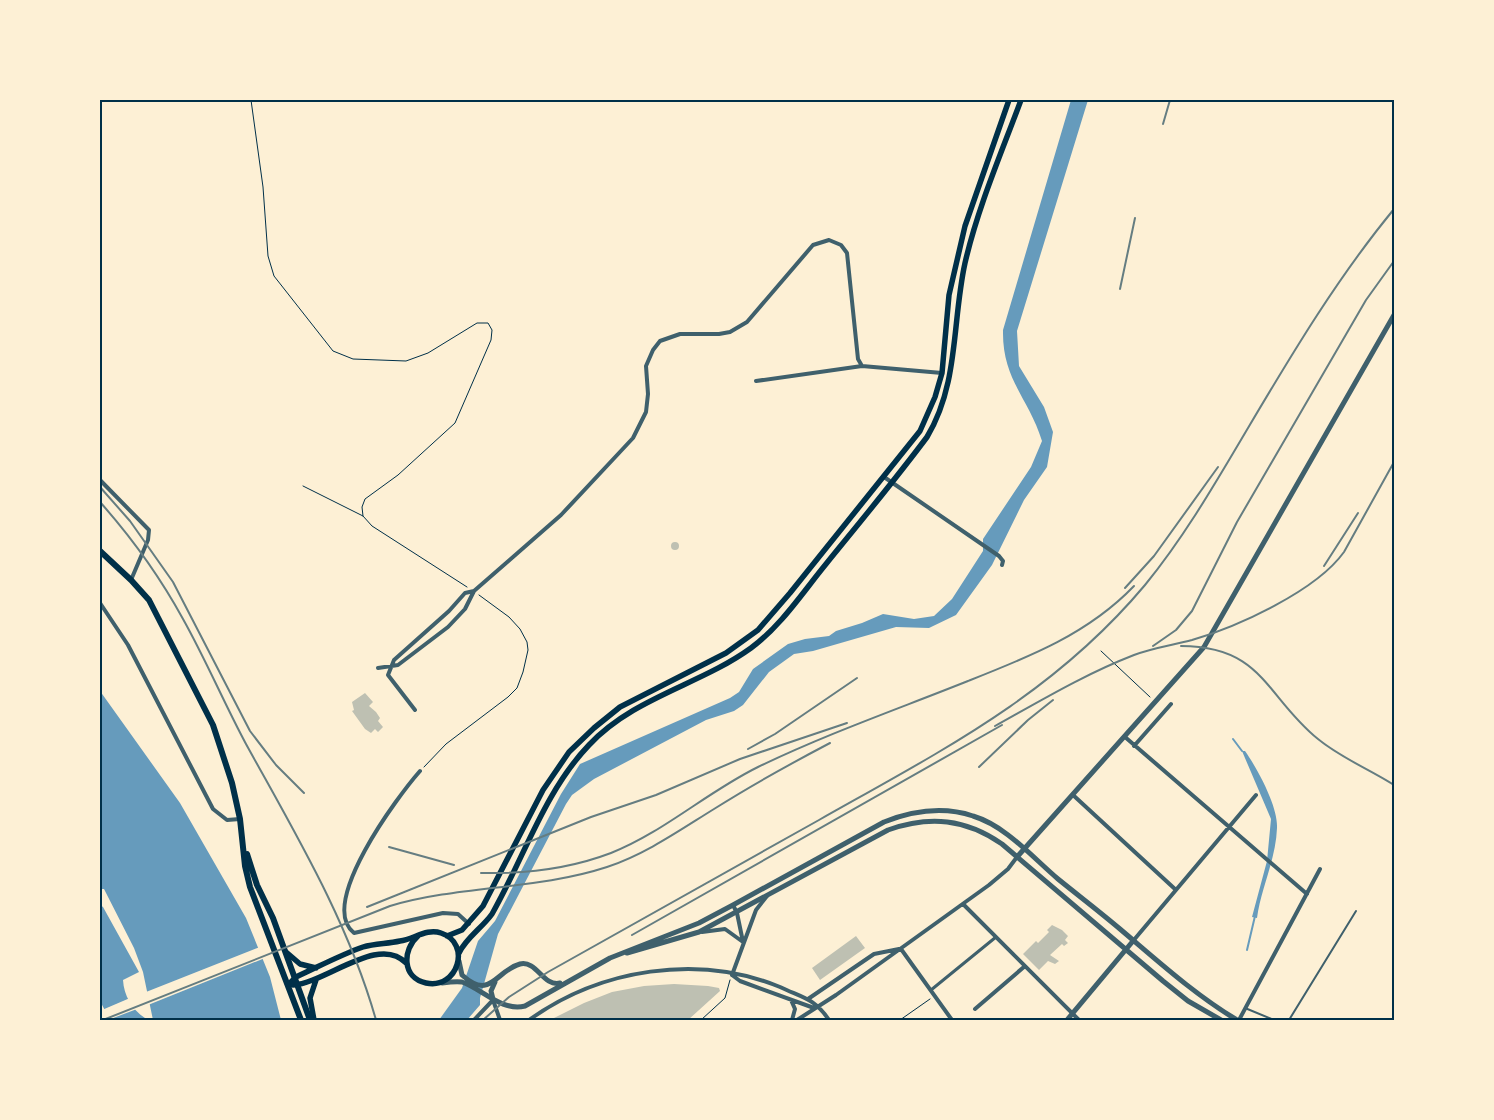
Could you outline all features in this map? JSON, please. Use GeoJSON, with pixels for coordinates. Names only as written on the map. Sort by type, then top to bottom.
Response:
{"type":"FeatureCollection","features":[{"type":"Feature","properties":{"kind":"main road"},"geometry":{"type":"LineString","coordinates":[[288,985],[318,968],[363,947],[380,942],[400,941],[432,932],[447,936],[456,934],[469,924],[483,906],[543,790],[557,768],[584,736],[620,707],[726,654],[772,616],[920,431],[935,397],[942,373],[949,295],[965,226],[1009,100]]}},
{"type":"Feature","properties":{"kind":"main road"},"geometry":{"type":"LineString","coordinates":[[459,953],[463,944],[482,927],[492,914],[565,773],[591,742],[611,725],[640,706],[732,661],[752,648],[778,622],[927,436],[938,418],[951,374],[958,300],[971,239],[993,173],[1021,100]]}},
{"type":"Feature","properties":{"kind":"main road"},"geometry":{"type":"LineString","coordinates":[[100,551],[131,580],[156,611],[213,725],[228,766],[240,819],[245,866],[250,887],[301,1020]]}},
{"type":"Feature","properties":{"kind":"main road"},"geometry":{"type":"LineString","coordinates":[[244,846],[257,884],[274,918],[310,1020]]}},
{"type":"Feature","properties":{"kind":"main road"},"geometry":{"type":"LineString","coordinates":[[406,963],[408,948],[418,936]]}},
{"type":"Feature","properties":{"kind":"main road"},"geometry":{"type":"LineString","coordinates":[[297,981],[316,980],[371,955],[392,953],[400,956],[411,974],[420,982],[441,983],[454,973],[459,961],[457,947],[447,936]]}},
{"type":"Feature","properties":{"kind":"main road"},"geometry":{"type":"LineString","coordinates":[[286,952],[305,967],[318,968]]}},
{"type":"Feature","properties":{"kind":"main road"},"geometry":{"type":"LineString","coordinates":[[314,1020],[310,998],[316,980]]}},
{"type":"Feature","properties":{"kind":"street"},"geometry":{"type":"LineString","coordinates":[[378,668],[398,665],[448,627],[466,609],[474,591],[561,515],[633,438],[646,412],[648,394],[646,366],[653,350],[660,341],[680,334],[719,334],[730,332],[747,322],[813,245],[820,241],[829,240],[841,245],[847,253],[858,359],[862,366]]}},
{"type":"Feature","properties":{"kind":"street"},"geometry":{"type":"LineString","coordinates":[[797,1020],[901,949],[995,880],[1018,857],[1204,647],[1394,315]]}},
{"type":"Feature","properties":{"kind":"street"},"geometry":{"type":"LineString","coordinates":[[756,381],[862,366],[942,373]]}},
{"type":"Feature","properties":{"kind":"street"},"geometry":{"type":"LineString","coordinates":[[884,477],[999,556],[1003,561],[1002,566]]}},
{"type":"Feature","properties":{"kind":"street"},"geometry":{"type":"LineString","coordinates":[[100,480],[149,530],[148,540],[131,580]]}},
{"type":"Feature","properties":{"kind":"street"},"geometry":{"type":"LineString","coordinates":[[415,710],[388,675],[394,660],[449,612],[465,593],[474,591]]}},
{"type":"Feature","properties":{"kind":"street"},"geometry":{"type":"LineString","coordinates":[[100,603],[128,645],[213,809],[227,820],[240,819]]}},
{"type":"Feature","properties":{"kind":"street"},"geometry":{"type":"LineString","coordinates":[[1134,746],[1171,704]]}},
{"type":"Feature","properties":{"kind":"street"},"geometry":{"type":"LineString","coordinates":[[1125,737],[1307,894]]}},
{"type":"Feature","properties":{"kind":"street"},"geometry":{"type":"LineString","coordinates":[[420,771],[393,803],[356,870],[346,895],[343,913],[350,929],[359,933],[443,913],[458,914],[469,924]]}},
{"type":"Feature","properties":{"kind":"street"},"geometry":{"type":"LineString","coordinates":[[1073,795],[1176,890]]}},
{"type":"Feature","properties":{"kind":"street"},"geometry":{"type":"LineString","coordinates":[[1066,1020],[1256,795]]}},
{"type":"Feature","properties":{"kind":"street"},"geometry":{"type":"LineString","coordinates":[[459,961],[461,973],[465,981],[482,993],[493,1000],[513,1007],[525,1006],[610,958],[699,923],[874,827],[910,814],[944,811],[974,816],[998,829],[1192,991],[1238,1020],[1320,869]]}},
{"type":"Feature","properties":{"kind":"street"},"geometry":{"type":"LineString","coordinates":[[699,932],[882,833],[918,822],[939,820],[967,825],[993,837],[1176,992],[1221,1020]]}},
{"type":"Feature","properties":{"kind":"street"},"geometry":{"type":"LineString","coordinates":[[732,975],[756,910],[768,896]]}},
{"type":"Feature","properties":{"kind":"street"},"geometry":{"type":"LineString","coordinates":[[962,904],[1079,1020]]}},
{"type":"Feature","properties":{"kind":"street"},"geometry":{"type":"LineString","coordinates":[[733,905],[737,913],[743,942]]}},
{"type":"Feature","properties":{"kind":"street"},"geometry":{"type":"LineString","coordinates":[[610,958],[699,932],[725,929],[743,942]]}},
{"type":"Feature","properties":{"kind":"street"},"geometry":{"type":"LineString","coordinates":[[931,990],[996,937]]}},
{"type":"Feature","properties":{"kind":"street"},"geometry":{"type":"LineString","coordinates":[[901,949],[952,1020]]}},
{"type":"Feature","properties":{"kind":"street"},"geometry":{"type":"LineString","coordinates":[[808,999],[874,954],[901,949]]}},
{"type":"Feature","properties":{"kind":"street"},"geometry":{"type":"LineString","coordinates":[[441,983],[465,981],[484,986],[497,980],[512,968],[524,964],[532,967],[552,984],[568,980]]}},
{"type":"Feature","properties":{"kind":"street"},"geometry":{"type":"LineString","coordinates":[[975,1008],[1025,966]]}},
{"type":"Feature","properties":{"kind":"street"},"geometry":{"type":"LineString","coordinates":[[528,1020],[578,991],[633,974],[672,969],[737,974],[761,980],[819,1005],[829,1020]]}},
{"type":"Feature","properties":{"kind":"street"},"geometry":{"type":"LineString","coordinates":[[732,975],[740,981],[814,1008]]}},
{"type":"Feature","properties":{"kind":"street"},"geometry":{"type":"LineString","coordinates":[[497,980],[491,991],[500,1020]]}},
{"type":"Feature","properties":{"kind":"street"},"geometry":{"type":"LineString","coordinates":[[789,999],[795,1009],[792,1020]]}},
{"type":"Feature","properties":{"kind":"street"},"geometry":{"type":"LineString","coordinates":[[474,1020],[493,1000]]}},
{"type":"Feature","properties":{"kind":"lane"},"geometry":{"type":"LineString","coordinates":[[1289,1020],[1356,911]]}},
{"type":"Feature","properties":{"kind":"lane"},"geometry":{"type":"LineString","coordinates":[[1246,1008],[1274,1020]]}},
{"type":"Feature","properties":{"kind":"path"},"geometry":{"type":"LineString","coordinates":[[251,100],[265,206],[268,253],[274,276],[333,351],[352,359],[406,361],[428,353],[477,323],[488,323],[492,330],[491,340],[455,423],[398,475],[365,499],[362,507],[363,516]]}},
{"type":"Feature","properties":{"kind":"path"},"geometry":{"type":"LineString","coordinates":[[303,486],[363,516],[372,526],[498,607],[520,629],[527,642],[528,650],[517,688],[446,744],[420,771]]}},
{"type":"Feature","properties":{"kind":"path"},"geometry":{"type":"LineString","coordinates":[[1102,651],[1150,696]]}},
{"type":"Feature","properties":{"kind":"path"},"geometry":{"type":"LineString","coordinates":[[701,1020],[725,998],[732,975]]}},
{"type":"Feature","properties":{"kind":"path"},"geometry":{"type":"LineString","coordinates":[[900,1020],[935,996]]}},
{"type":"Feature","properties":{"kind":"water"},"geometry":{"type":"Polygon","coordinates":[[[1071,100],[1088,100],[1017,331],[1019,366],[1044,407],[1053,432],[1047,467],[1024,500],[992,565],[956,615],[929,628],[896,627],[813,651],[794,654],[769,672],[743,705],[734,711],[706,720],[594,779],[572,795],[498,934],[480,998],[480,1005],[467,1020],[439,1020],[462,988],[478,941],[495,921],[561,794],[580,764],[730,698],[739,692],[753,669],[788,644],[805,639],[829,636],[836,631],[883,614],[914,619],[934,616],[952,599],[983,551],[983,539],[1031,467],[1042,441],[1037,426],[1011,376],[1004,347],[1003,330],[1071,100]]]}},
{"type":"Feature","properties":{"kind":"water"},"geometry":{"type":"Polygon","coordinates":[[[100,691],[180,803],[246,918],[270,977],[281,1020],[153,1020],[143,972],[134,948],[104,889],[100,889],[100,691]]]}},
{"type":"Feature","properties":{"kind":"water"},"geometry":{"type":"Polygon","coordinates":[[[1242,751],[1245,751],[1261,777],[1274,809],[1277,828],[1274,851],[1257,918],[1252,917],[1267,861],[1271,819],[1242,751]]]}},
{"type":"Feature","properties":{"kind":"water"},"geometry":{"type":"Polygon","coordinates":[[[100,905],[103,907],[139,972],[123,980],[127,998],[134,1008],[148,1020],[110,1020],[100,1001],[100,905]]]}},
{"type":"Feature","properties":{"kind":"pier"},"geometry":{"type":"Polygon","coordinates":[[[260,947],[265,958],[148,1005],[146,992],[260,947]]]}},
{"type":"Feature","properties":{"kind":"pier"},"geometry":{"type":"Polygon","coordinates":[[[130,998],[137,1009],[108,1020],[102,1010],[130,998]]]}},
{"type":"Feature","properties":{"kind":"building"},"geometry":{"type":"Polygon","coordinates":[[[675,542],[679,546],[675,550],[671,546],[675,542]]]}},
{"type":"Feature","properties":{"kind":"building"},"geometry":{"type":"Polygon","coordinates":[[[365,693],[373,702],[369,706],[380,718],[378,721],[383,727],[378,732],[375,729],[371,733],[365,729],[352,711],[354,710],[352,702],[365,693]]]}},
{"type":"Feature","properties":{"kind":"building"},"geometry":{"type":"Polygon","coordinates":[[[1052,925],[1062,930],[1068,936],[1065,940],[1068,943],[1064,946],[1062,944],[1050,955],[1059,961],[1055,964],[1048,961],[1039,970],[1023,954],[1036,941],[1038,943],[1049,932],[1047,930],[1052,925]]]}},
{"type":"Feature","properties":{"kind":"building"},"geometry":{"type":"Polygon","coordinates":[[[856,936],[865,948],[820,980],[812,968],[856,936]]]}},
{"type":"Feature","properties":{"kind":"building"},"geometry":{"type":"Polygon","coordinates":[[[674,984],[708,986],[719,988],[720,991],[688,1020],[550,1020],[612,992],[644,986],[674,984]]]}},
{"type":"Feature","properties":{"kind":"waterway"},"geometry":{"type":"LineString","coordinates":[[1233,739],[1242,751]]}},
{"type":"Feature","properties":{"kind":"waterway"},"geometry":{"type":"LineString","coordinates":[[1247,950],[1255,916]]}},
{"type":"Feature","properties":{"kind":"railway"},"geometry":{"type":"LineString","coordinates":[[1163,124],[1170,100]]}},
{"type":"Feature","properties":{"kind":"railway"},"geometry":{"type":"LineString","coordinates":[[483,1020],[509,997],[548,972],[952,744],[1034,690],[1072,658],[1110,624],[1160,566],[1187,528],[1282,371],[1335,288],[1394,209]]}},
{"type":"Feature","properties":{"kind":"railway"},"geometry":{"type":"LineString","coordinates":[[1120,289],[1135,218]]}},
{"type":"Feature","properties":{"kind":"railway"},"geometry":{"type":"LineString","coordinates":[[1153,646],[1176,630],[1192,611],[1237,522],[1366,300],[1394,261]]}},
{"type":"Feature","properties":{"kind":"railway"},"geometry":{"type":"LineString","coordinates":[[995,726],[1063,688],[1116,662],[1155,648],[1192,640],[1232,626],[1296,593],[1315,580],[1344,552],[1394,462]]}},
{"type":"Feature","properties":{"kind":"railway"},"geometry":{"type":"LineString","coordinates":[[1125,588],[1154,556],[1218,467]]}},
{"type":"Feature","properties":{"kind":"railway"},"geometry":{"type":"LineString","coordinates":[[100,487],[130,521],[173,582],[250,731],[276,765],[304,793]]}},
{"type":"Feature","properties":{"kind":"railway"},"geometry":{"type":"LineString","coordinates":[[100,502],[155,573],[191,634],[238,729],[319,878],[351,948],[376,1020]]}},
{"type":"Feature","properties":{"kind":"railway"},"geometry":{"type":"LineString","coordinates":[[1324,566],[1358,513]]}},
{"type":"Feature","properties":{"kind":"railway"},"geometry":{"type":"LineString","coordinates":[[481,873],[514,873],[563,867],[611,853],[649,834],[758,767],[836,733],[1013,663],[1057,642],[1097,618],[1134,586]]}},
{"type":"Feature","properties":{"kind":"railway"},"geometry":{"type":"LineString","coordinates":[[1181,646],[1208,648],[1230,655],[1247,664],[1318,739],[1336,752],[1394,785]]}},
{"type":"Feature","properties":{"kind":"railway"},"geometry":{"type":"LineString","coordinates":[[748,749],[775,734],[857,678]]}},
{"type":"Feature","properties":{"kind":"railway"},"geometry":{"type":"LineString","coordinates":[[979,767],[1028,720],[1053,700]]}},
{"type":"Feature","properties":{"kind":"railway"},"geometry":{"type":"LineString","coordinates":[[367,907],[591,817],[656,795],[740,759],[847,723]]}},
{"type":"Feature","properties":{"kind":"railway"},"geometry":{"type":"LineString","coordinates":[[632,935],[1002,725]]}},
{"type":"Feature","properties":{"kind":"railway"},"geometry":{"type":"LineString","coordinates":[[103,1020],[390,906],[444,894],[554,880],[621,862],[662,841],[757,783],[830,743]]}},
{"type":"Feature","properties":{"kind":"railway"},"geometry":{"type":"LineString","coordinates":[[389,847],[454,865]]}}]}
